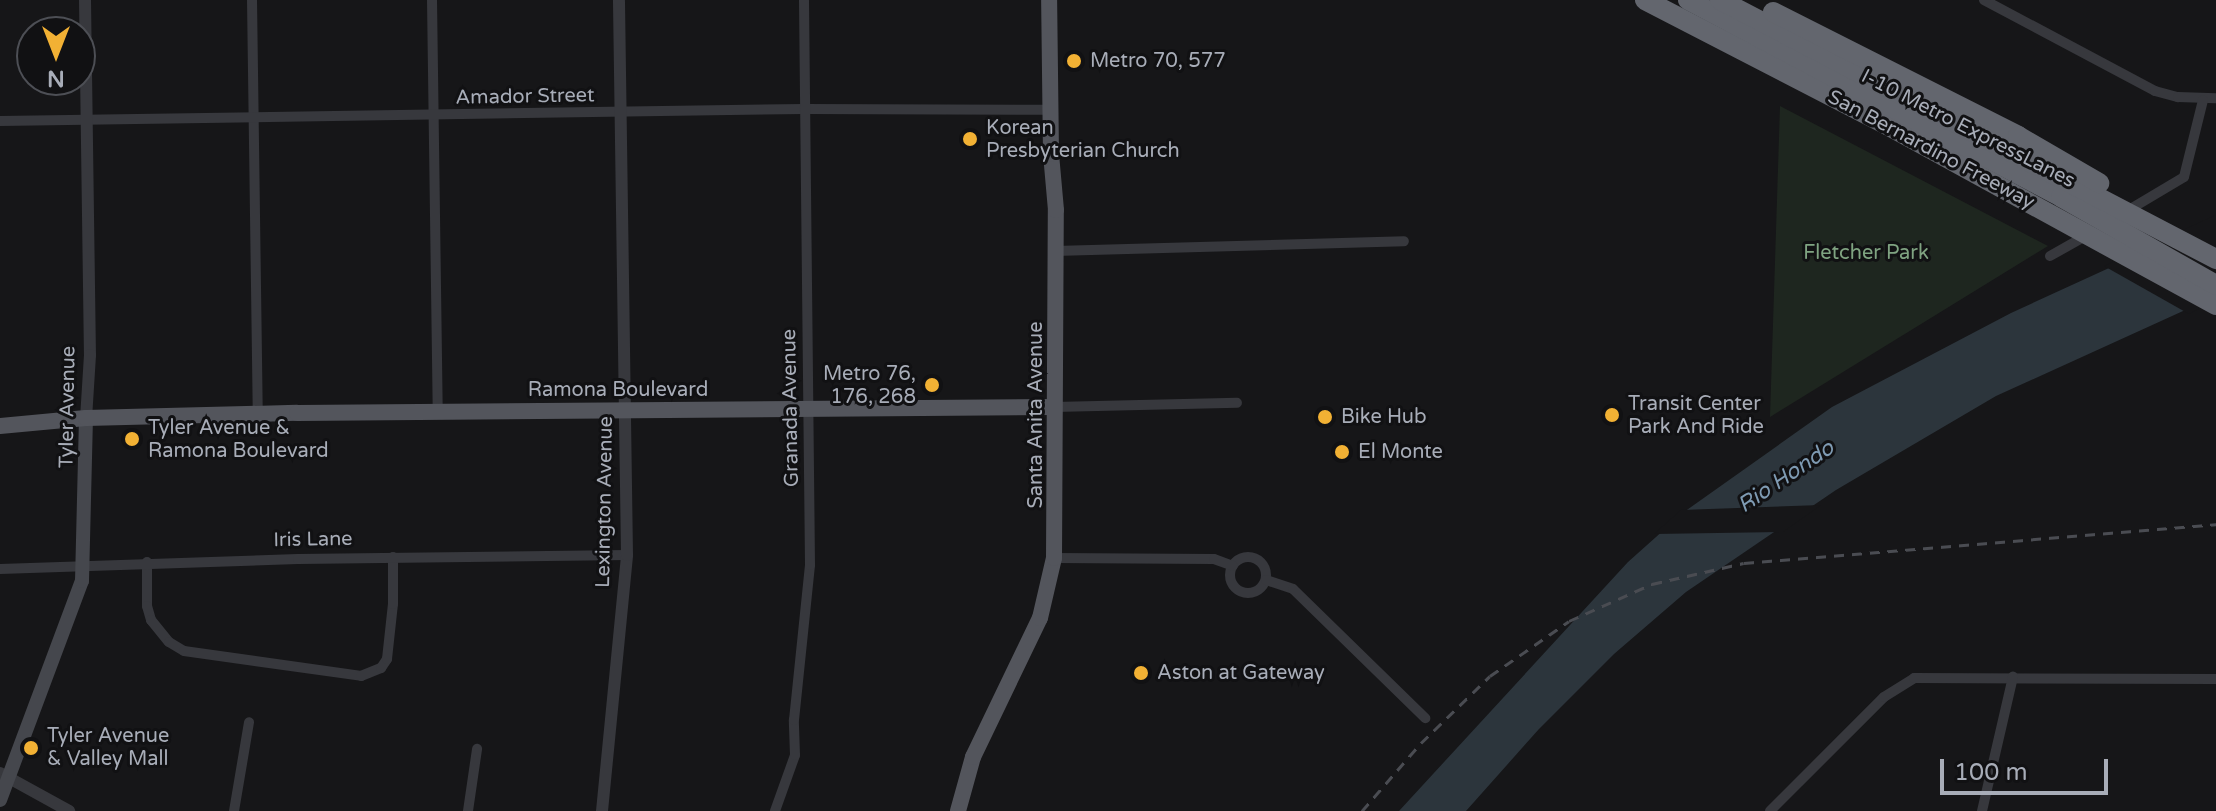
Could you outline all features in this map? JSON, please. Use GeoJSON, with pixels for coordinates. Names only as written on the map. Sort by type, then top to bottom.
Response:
{"type":"FeatureCollection","features":[{"type":"Feature","properties":{"kind":"highway","name":"San Bernardino Freeway"},"geometry":{"type":"LineString","coordinates":[[1644,0],[2072,225],[2216,305]]}},
{"type":"Feature","properties":{"kind":"highway","name":"I-10 Metro ExpressLanes"},"geometry":{"type":"LineString","coordinates":[[1688,0],[2061,197],[2216,285]]}},
{"type":"Feature","properties":{"kind":"highway","name":"I-10 Metro ExpressLanes"},"geometry":{"type":"LineString","coordinates":[[1720,0],[2118,200],[2216,259]]}},
{"type":"Feature","properties":{"kind":"highway"},"geometry":{"type":"LineString","coordinates":[[1749,0],[2018,136],[2118,200],[2216,244]]}},
{"type":"Feature","properties":{"kind":"highway"},"geometry":{"type":"LineString","coordinates":[[1987,180],[2061,197]]}},
{"type":"Feature","properties":{"kind":"main road","name":"Santa Anita Avenue"},"geometry":{"type":"LineString","coordinates":[[958,811],[973,757],[1040,618],[1054,558],[1055,251],[1049,0]]}},
{"type":"Feature","properties":{"kind":"main road","name":"Ramona Boulevard"},"geometry":{"type":"LineString","coordinates":[[0,426],[86,418],[258,413],[1054,407]]}},
{"type":"Feature","properties":{"kind":"main road","name":"Tyler Avenue"},"geometry":{"type":"LineString","coordinates":[[0,800],[4,775],[79,593],[85,563],[86,418]]}},
{"type":"Feature","properties":{"kind":"street","name":"Tyler Avenue"},"geometry":{"type":"LineString","coordinates":[[85,0],[90,355],[86,418]]}},
{"type":"Feature","properties":{"kind":"street"},"geometry":{"type":"LineString","coordinates":[[252,0],[258,413]]}},
{"type":"Feature","properties":{"kind":"street"},"geometry":{"type":"LineString","coordinates":[[432,0],[438,410]]}},
{"type":"Feature","properties":{"kind":"street","name":"Lexington Avenue"},"geometry":{"type":"LineString","coordinates":[[602,811],[627,555],[619,0]]}},
{"type":"Feature","properties":{"kind":"street","name":"Granada Avenue"},"geometry":{"type":"LineString","coordinates":[[775,811],[795,755],[794,720],[810,565],[804,0]]}},
{"type":"Feature","properties":{"kind":"street"},"geometry":{"type":"LineString","coordinates":[[1984,0],[2155,91],[2203,100],[2216,98]]}},
{"type":"Feature","properties":{"kind":"street"},"geometry":{"type":"LineString","coordinates":[[2050,256],[2184,177],[2203,100]]}},
{"type":"Feature","properties":{"kind":"street","name":"Amador Street"},"geometry":{"type":"LineString","coordinates":[[0,121],[252,120],[804,109],[1050,110]]}},
{"type":"Feature","properties":{"kind":"street"},"geometry":{"type":"LineString","coordinates":[[1055,251],[1404,241]]}},
{"type":"Feature","properties":{"kind":"street","name":"Ramona Boulevard"},"geometry":{"type":"LineString","coordinates":[[1054,407],[1237,403]]}},
{"type":"Feature","properties":{"kind":"street","name":"Iris Lane"},"geometry":{"type":"LineString","coordinates":[[0,569],[85,563],[627,555]]}},
{"type":"Feature","properties":{"kind":"street"},"geometry":{"type":"LineString","coordinates":[[147,562],[147,606],[151,620],[169,642],[184,651],[361,676],[381,668],[387,659],[393,604],[393,557]]}},
{"type":"Feature","properties":{"kind":"street"},"geometry":{"type":"LineString","coordinates":[[1054,558],[1214,559],[1233,566]]}},
{"type":"Feature","properties":{"kind":"street"},"geometry":{"type":"LineString","coordinates":[[1252,558],[1262,564],[1266,580],[1255,592],[1239,591],[1231,582],[1233,566],[1241,559],[1252,558]]}},
{"type":"Feature","properties":{"kind":"street"},"geometry":{"type":"LineString","coordinates":[[1266,580],[1293,589],[1425,718]]}},
{"type":"Feature","properties":{"kind":"street"},"geometry":{"type":"LineString","coordinates":[[1982,811],[2013,677]]}},
{"type":"Feature","properties":{"kind":"street"},"geometry":{"type":"LineString","coordinates":[[1770,811],[1884,697],[1914,678],[2216,679]]}},
{"type":"Feature","properties":{"kind":"street"},"geometry":{"type":"LineString","coordinates":[[234,811],[249,722]]}},
{"type":"Feature","properties":{"kind":"street"},"geometry":{"type":"LineString","coordinates":[[468,811],[477,749]]}},
{"type":"Feature","properties":{"kind":"street"},"geometry":{"type":"LineString","coordinates":[[4,775],[69,811]]}},
{"type":"Feature","properties":{"kind":"green space","name":"Fletcher Park"},"geometry":{"type":"Polygon","coordinates":[[[1780,106],[2048,246],[1770,417],[1780,106]]]}},
{"type":"Feature","properties":{"kind":"water","name":"Rio Hondo"},"geometry":{"type":"Polygon","coordinates":[[[2216,219],[2216,296],[1996,396],[1836,490],[1686,592],[1614,654],[1539,729],[1466,811],[1399,811],[1628,562],[1684,512],[1832,407],[2011,313],[2216,219]]]}},
{"type":"Feature","properties":{"kind":"pier"},"geometry":{"type":"Polygon","coordinates":[[[2216,215],[2216,300],[2189,314],[2104,266],[2216,215]]]}},
{"type":"Feature","properties":{"kind":"pier"},"geometry":{"type":"Polygon","coordinates":[[[1821,505],[1783,532],[1654,534],[1681,510],[1821,505]]]}},
{"type":"Feature","properties":{"kind":"railway"},"geometry":{"type":"LineString","coordinates":[[1362,811],[1421,743],[1490,676],[1569,621],[1652,584],[1744,563],[2216,524]]}},
{"type":"Feature","properties":{"kind":"place","name":"Metro 70, 577"},"geometry":{"type":"Point","coordinates":[1074,61]}},
{"type":"Feature","properties":{"kind":"place","name":"Korean Presbyterian Church"},"geometry":{"type":"Point","coordinates":[970,139]}},
{"type":"Feature","properties":{"kind":"place","name":"Metro 76, 176, 268"},"geometry":{"type":"Point","coordinates":[932,385]}},
{"type":"Feature","properties":{"kind":"place","name":"Transit Center Park And Ride"},"geometry":{"type":"Point","coordinates":[1612,415]}},
{"type":"Feature","properties":{"kind":"place","name":"Bike Hub"},"geometry":{"type":"Point","coordinates":[1325,417]}},
{"type":"Feature","properties":{"kind":"place","name":"Tyler Avenue & Ramona Boulevard"},"geometry":{"type":"Point","coordinates":[132,439]}},
{"type":"Feature","properties":{"kind":"place","name":"El Monte"},"geometry":{"type":"Point","coordinates":[1342,452]}},
{"type":"Feature","properties":{"kind":"place","name":"Aston at Gateway"},"geometry":{"type":"Point","coordinates":[1141,673]}},
{"type":"Feature","properties":{"kind":"place","name":"Tyler Avenue & Valley Mall"},"geometry":{"type":"Point","coordinates":[31,748]}}]}
